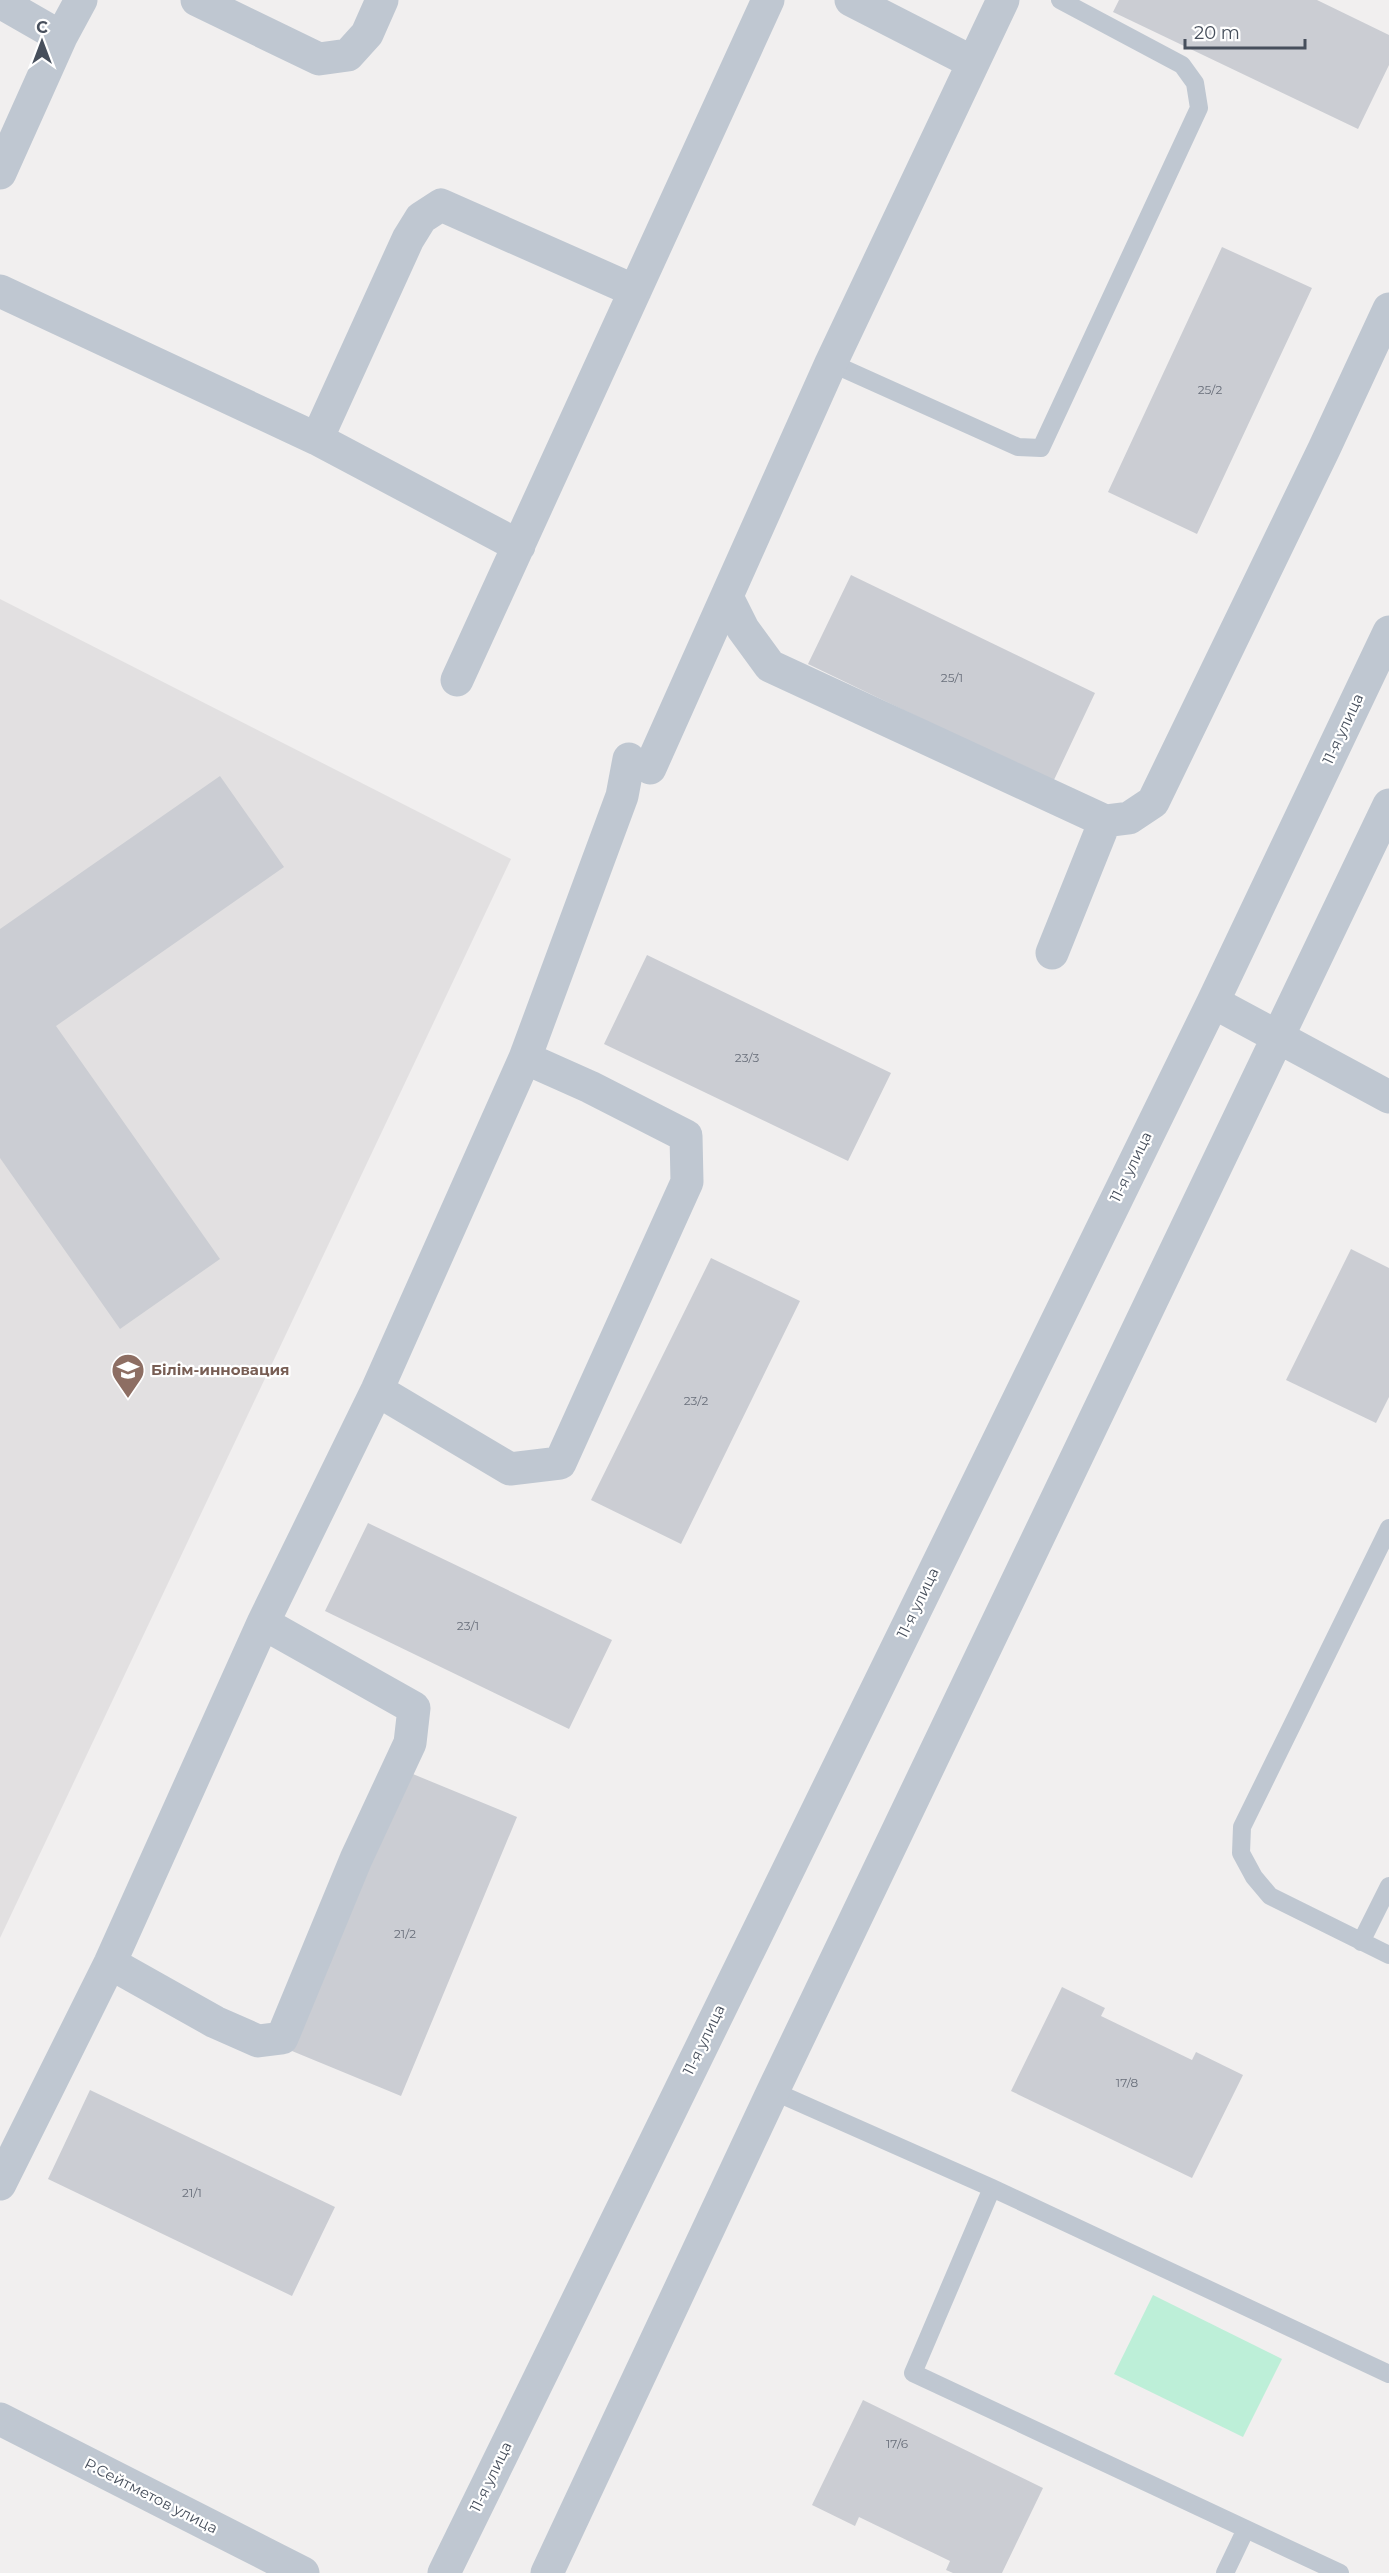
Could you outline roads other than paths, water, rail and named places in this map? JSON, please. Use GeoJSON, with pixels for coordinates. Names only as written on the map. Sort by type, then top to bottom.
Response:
{"type":"FeatureCollection","features":[{"type":"Feature","properties":{"kind":"street"},"geometry":{"type":"LineString","coordinates":[[0,173],[61,37],[81,0]]}},
{"type":"Feature","properties":{"kind":"street"},"geometry":{"type":"LineString","coordinates":[[197,0],[319,59],[348,54],[367,34],[382,0]]}},
{"type":"Feature","properties":{"kind":"street"},"geometry":{"type":"LineString","coordinates":[[457,681],[768,0]]}},
{"type":"Feature","properties":{"kind":"street"},"geometry":{"type":"LineString","coordinates":[[851,0],[972,62]]}},
{"type":"Feature","properties":{"kind":"street"},"geometry":{"type":"LineString","coordinates":[[0,2184],[110,1963],[263,1623],[377,1390],[525,1059],[622,796],[727,597],[831,363],[1003,0]]}},
{"type":"Feature","properties":{"kind":"street"},"geometry":{"type":"LineString","coordinates":[[0,2],[61,37]]}},
{"type":"Feature","properties":{"kind":"street"},"geometry":{"type":"LineString","coordinates":[[317,439],[408,239],[421,218],[441,205],[635,291]]}},
{"type":"Feature","properties":{"kind":"street"},"geometry":{"type":"LineString","coordinates":[[0,291],[317,439],[519,546]]}},
{"type":"Feature","properties":{"kind":"street"},"geometry":{"type":"LineString","coordinates":[[727,597],[743,629],[770,666],[1105,821],[1129,818],[1153,802],[1389,309]]}},
{"type":"Feature","properties":{"kind":"street","name":"11-я улица"},"geometry":{"type":"LineString","coordinates":[[444,2573],[1213,1002],[1389,632]]}},
{"type":"Feature","properties":{"kind":"street"},"geometry":{"type":"LineString","coordinates":[[547,2573],[773,2091],[1389,805]]}},
{"type":"Feature","properties":{"kind":"street"},"geometry":{"type":"LineString","coordinates":[[1052,953],[1105,821]]}},
{"type":"Feature","properties":{"kind":"street"},"geometry":{"type":"LineString","coordinates":[[1213,1002],[1389,1097]]}},
{"type":"Feature","properties":{"kind":"street"},"geometry":{"type":"LineString","coordinates":[[377,1390],[510,1469],[560,1463],[687,1182],[686,1136],[590,1087],[525,1059]]}},
{"type":"Feature","properties":{"kind":"street"},"geometry":{"type":"LineString","coordinates":[[110,1963],[215,2022],[258,2041],[282,2038],[356,1859],[410,1743],[414,1708],[263,1623]]}},
{"type":"Feature","properties":{"kind":"street","name":"Р.Сейтметов улица"},"geometry":{"type":"LineString","coordinates":[[0,2419],[303,2573]]}},
{"type":"Feature","properties":{"kind":"lane"},"geometry":{"type":"LineString","coordinates":[[831,363],[1018,447],[1041,448],[1199,108],[1195,83],[1182,64],[1060,0]]}},
{"type":"Feature","properties":{"kind":"lane"},"geometry":{"type":"LineString","coordinates":[[1389,1528],[1242,1827],[1241,1853],[1254,1878],[1270,1896],[1389,1955]]}},
{"type":"Feature","properties":{"kind":"lane"},"geometry":{"type":"LineString","coordinates":[[1361,1942],[1389,1886]]}},
{"type":"Feature","properties":{"kind":"lane"},"geometry":{"type":"LineString","coordinates":[[773,2091],[992,2188],[1389,2374]]}},
{"type":"Feature","properties":{"kind":"lane"},"geometry":{"type":"LineString","coordinates":[[992,2188],[913,2373],[1340,2573]]}},
{"type":"Feature","properties":{"kind":"lane"},"geometry":{"type":"LineString","coordinates":[[1225,2573],[1246,2529]]}},
{"type":"Feature","properties":{"kind":"place","name":"Білім-инновация"},"geometry":{"type":"Point","coordinates":[128,1399]}}]}
